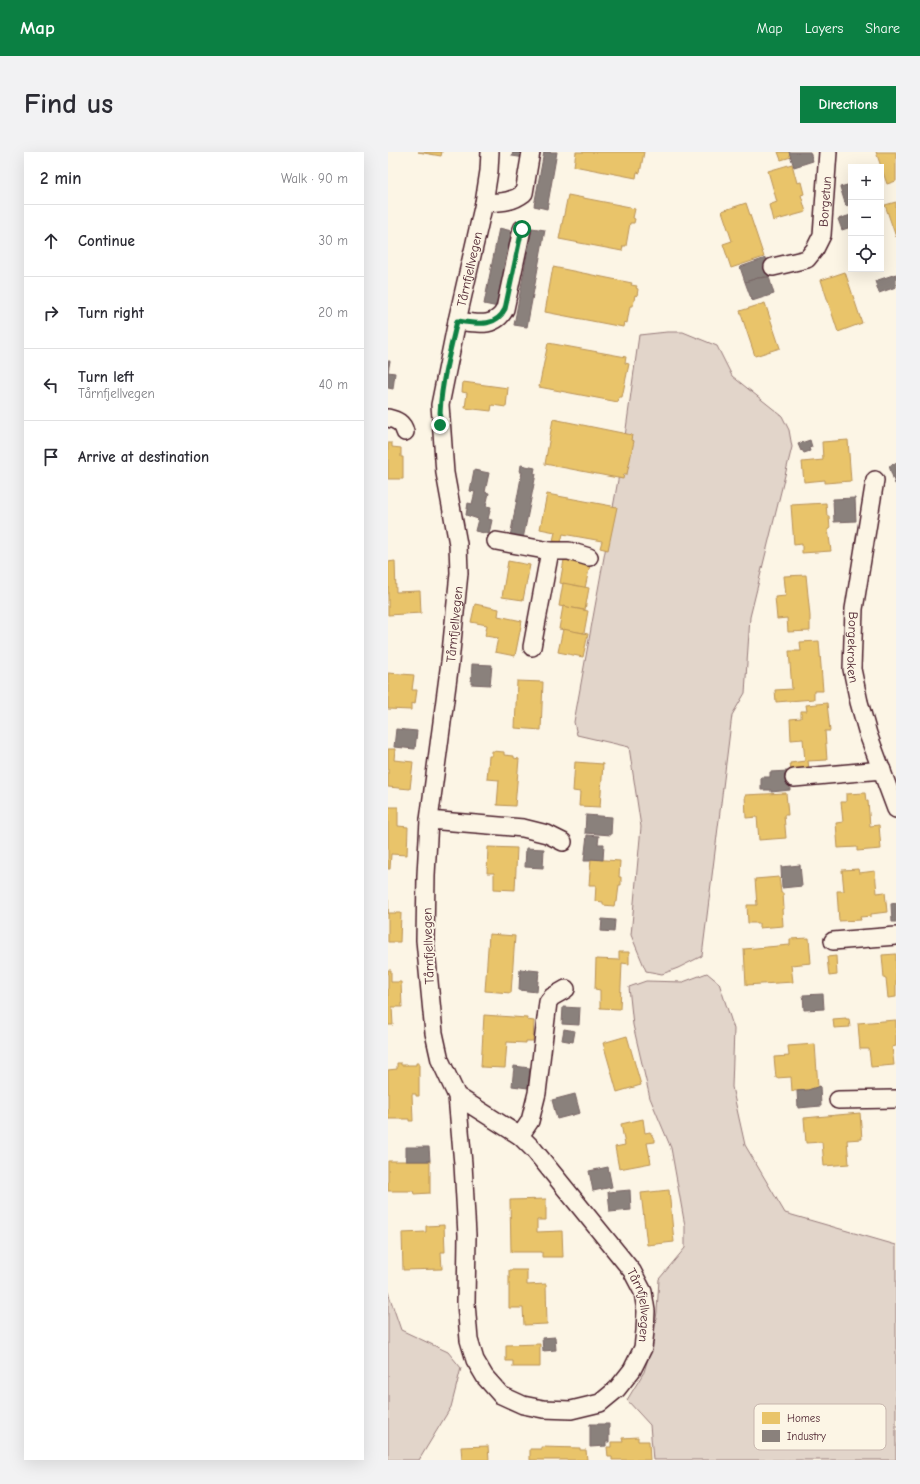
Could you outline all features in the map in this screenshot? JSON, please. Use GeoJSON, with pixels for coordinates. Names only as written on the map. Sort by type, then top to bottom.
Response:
{"type":"FeatureCollection","features":[{"type":"Feature","properties":{"kind":"street","name":"Tårnfjellvegen"},"geometry":{"type":"LineString","coordinates":[[457,1096],[520,1136],[534,1150],[578,1206],[632,1270],[643,1292],[646,1312],[642,1348],[632,1370],[617,1388],[600,1403],[571,1410],[543,1409],[522,1405],[502,1395],[485,1377],[475,1360],[469,1340],[466,1303],[467,1235],[457,1096],[440,1060],[434,1033],[425,940],[426,876],[430,820],[448,677],[458,574],[458,544],[445,473],[440,405],[457,321],[484,203],[489,171],[490,152]]}},
{"type":"Feature","properties":{"kind":"street"},"geometry":{"type":"LineString","coordinates":[[484,203],[503,202],[517,198],[524,193],[531,152]]}},
{"type":"Feature","properties":{"kind":"street","name":"Borgetun"},"geometry":{"type":"LineString","coordinates":[[773,267],[807,259],[815,249],[822,235],[828,152]]}},
{"type":"Feature","properties":{"kind":"street"},"geometry":{"type":"LineString","coordinates":[[457,321],[480,324],[492,322],[501,316],[505,309],[522,229]]}},
{"type":"Feature","properties":{"kind":"street"},"geometry":{"type":"LineString","coordinates":[[388,418],[401,423],[405,432]]}},
{"type":"Feature","properties":{"kind":"street","name":"Borgekroken"},"geometry":{"type":"LineString","coordinates":[[875,480],[854,609],[852,669],[868,734],[896,808]]}},
{"type":"Feature","properties":{"kind":"street"},"geometry":{"type":"LineString","coordinates":[[496,541],[550,551],[569,552],[589,557]]}},
{"type":"Feature","properties":{"kind":"street"},"geometry":{"type":"LineString","coordinates":[[532,647],[550,551]]}},
{"type":"Feature","properties":{"kind":"street"},"geometry":{"type":"LineString","coordinates":[[794,778],[882,770]]}},
{"type":"Feature","properties":{"kind":"street"},"geometry":{"type":"LineString","coordinates":[[430,820],[536,830],[563,842]]}},
{"type":"Feature","properties":{"kind":"street"},"geometry":{"type":"LineString","coordinates":[[833,941],[896,936]]}},
{"type":"Feature","properties":{"kind":"street"},"geometry":{"type":"LineString","coordinates":[[520,1136],[530,1121],[537,1093],[548,1002],[552,997],[566,989]]}},
{"type":"Feature","properties":{"kind":"street"},"geometry":{"type":"LineString","coordinates":[[838,1100],[896,1099]]}},
{"type":"Feature","properties":{"kind":"shaded area"},"geometry":{"type":"Polygon","coordinates":[[[683,332],[717,346],[732,376],[782,416],[789,430],[792,447],[750,617],[745,693],[732,715],[702,956],[662,974],[646,971],[631,935],[641,827],[629,747],[577,735],[574,722],[622,458],[639,335],[683,332]]]}},
{"type":"Feature","properties":{"kind":"shaded area"},"geometry":{"type":"Polygon","coordinates":[[[707,973],[719,983],[734,1029],[732,1087],[745,1145],[785,1213],[896,1245],[896,1460],[653,1460],[650,1425],[627,1400],[644,1372],[652,1345],[657,1312],[659,1279],[685,1248],[685,1226],[671,1148],[650,1098],[633,1025],[629,987],[646,981],[683,982],[707,973]]]}},
{"type":"Feature","properties":{"kind":"shaded area"},"geometry":{"type":"Polygon","coordinates":[[[388,1292],[401,1330],[448,1352],[461,1368],[451,1407],[419,1460],[388,1460],[388,1292]]]}},
{"type":"Feature","properties":{"kind":"building: Homes"},"geometry":{"type":"Polygon","coordinates":[[[418,152],[442,152],[441,156],[418,152]]]}},
{"type":"Feature","properties":{"kind":"building: Homes"},"geometry":{"type":"Polygon","coordinates":[[[576,152],[644,152],[640,173],[637,172],[636,178],[574,166],[576,152]]]}},
{"type":"Feature","properties":{"kind":"building: Homes"},"geometry":{"type":"Polygon","coordinates":[[[778,152],[789,152],[791,157],[781,160],[778,152]]]}},
{"type":"Feature","properties":{"kind":"building: Homes"},"geometry":{"type":"Polygon","coordinates":[[[876,152],[896,152],[896,181],[887,184],[884,175],[884,164],[880,164],[876,152]]]}},
{"type":"Feature","properties":{"kind":"building: Homes"},"geometry":{"type":"Polygon","coordinates":[[[792,164],[797,183],[801,182],[804,194],[801,195],[806,212],[773,221],[769,205],[777,202],[768,171],[792,164]]]}},
{"type":"Feature","properties":{"kind":"building: Homes"},"geometry":{"type":"Polygon","coordinates":[[[568,195],[635,209],[633,218],[635,219],[634,223],[630,223],[626,246],[623,246],[622,251],[559,239],[568,195]]]}},
{"type":"Feature","properties":{"kind":"building: Homes"},"geometry":{"type":"Polygon","coordinates":[[[896,202],[896,237],[885,205],[896,202]]]}},
{"type":"Feature","properties":{"kind":"building: Homes"},"geometry":{"type":"Polygon","coordinates":[[[746,203],[764,257],[731,268],[723,244],[732,241],[722,211],[746,203]]]}},
{"type":"Feature","properties":{"kind":"building: Homes"},"geometry":{"type":"Polygon","coordinates":[[[553,267],[632,283],[631,285],[637,286],[637,296],[635,295],[633,306],[630,306],[627,323],[624,322],[623,327],[545,312],[553,267]]]}},
{"type":"Feature","properties":{"kind":"building: Homes"},"geometry":{"type":"Polygon","coordinates":[[[845,272],[862,323],[838,332],[821,280],[845,272]]]}},
{"type":"Feature","properties":{"kind":"building: Homes"},"geometry":{"type":"Polygon","coordinates":[[[765,303],[780,348],[755,356],[740,311],[765,303]]]}},
{"type":"Feature","properties":{"kind":"building: Homes"},"geometry":{"type":"Polygon","coordinates":[[[548,343],[626,357],[625,363],[629,364],[622,397],[619,397],[618,402],[539,387],[548,343]]]}},
{"type":"Feature","properties":{"kind":"building: Homes"},"geometry":{"type":"Polygon","coordinates":[[[463,382],[508,388],[506,407],[492,405],[491,411],[465,408],[467,393],[462,392],[463,382]]]}},
{"type":"Feature","properties":{"kind":"building: Homes"},"geometry":{"type":"Polygon","coordinates":[[[553,419],[632,435],[631,440],[634,441],[627,474],[624,474],[623,479],[545,464],[553,419]]]}},
{"type":"Feature","properties":{"kind":"building: Homes"},"geometry":{"type":"Polygon","coordinates":[[[848,440],[851,481],[825,483],[825,480],[804,482],[802,462],[823,460],[822,442],[848,440]]]}},
{"type":"Feature","properties":{"kind":"building: Homes"},"geometry":{"type":"Polygon","coordinates":[[[388,443],[392,443],[392,447],[401,448],[401,457],[403,457],[403,479],[388,479],[388,443]]]}},
{"type":"Feature","properties":{"kind":"building: Homes"},"geometry":{"type":"Polygon","coordinates":[[[547,494],[617,507],[608,550],[600,548],[602,541],[563,534],[561,542],[553,541],[555,532],[540,529],[547,494]]]}},
{"type":"Feature","properties":{"kind":"building: Homes"},"geometry":{"type":"Polygon","coordinates":[[[826,503],[827,516],[829,516],[830,529],[828,529],[831,551],[802,553],[802,544],[794,545],[791,505],[826,503]]]}},
{"type":"Feature","properties":{"kind":"building: Homes"},"geometry":{"type":"Polygon","coordinates":[[[564,560],[590,565],[585,588],[560,583],[564,560]]]}},
{"type":"Feature","properties":{"kind":"building: Homes"},"geometry":{"type":"Polygon","coordinates":[[[395,561],[396,592],[420,591],[421,613],[388,615],[388,562],[395,561]]]}},
{"type":"Feature","properties":{"kind":"building: Homes"},"geometry":{"type":"Polygon","coordinates":[[[508,561],[530,565],[523,600],[502,597],[508,561]]]}},
{"type":"Feature","properties":{"kind":"building: Homes"},"geometry":{"type":"Polygon","coordinates":[[[806,575],[810,631],[788,632],[787,618],[777,619],[775,597],[786,596],[784,576],[806,575]]]}},
{"type":"Feature","properties":{"kind":"building: Homes"},"geometry":{"type":"Polygon","coordinates":[[[563,583],[589,588],[585,610],[559,606],[563,583]]]}},
{"type":"Feature","properties":{"kind":"building: Homes"},"geometry":{"type":"Polygon","coordinates":[[[475,604],[499,609],[498,616],[522,621],[515,656],[495,652],[498,638],[485,636],[487,625],[471,622],[475,604]]]}},
{"type":"Feature","properties":{"kind":"building: Homes"},"geometry":{"type":"Polygon","coordinates":[[[563,606],[588,611],[584,633],[559,629],[563,606]]]}},
{"type":"Feature","properties":{"kind":"building: Homes"},"geometry":{"type":"Polygon","coordinates":[[[563,629],[588,634],[583,657],[558,652],[563,629]]]}},
{"type":"Feature","properties":{"kind":"building: Homes"},"geometry":{"type":"Polygon","coordinates":[[[819,641],[823,691],[814,691],[814,699],[776,702],[775,690],[792,689],[789,651],[801,651],[800,642],[819,641]]]}},
{"type":"Feature","properties":{"kind":"building: Homes"},"geometry":{"type":"Polygon","coordinates":[[[388,673],[414,675],[412,690],[417,690],[415,704],[411,703],[411,710],[388,709],[388,673]]]}},
{"type":"Feature","properties":{"kind":"building: Homes"},"geometry":{"type":"Polygon","coordinates":[[[517,681],[543,682],[541,730],[515,728],[517,681]]]}},
{"type":"Feature","properties":{"kind":"building: Homes"},"geometry":{"type":"Polygon","coordinates":[[[827,703],[830,731],[825,731],[827,760],[808,761],[809,769],[791,771],[790,763],[805,761],[803,739],[791,740],[790,719],[801,718],[801,711],[807,711],[806,705],[827,703]]]}},
{"type":"Feature","properties":{"kind":"building: Homes"},"geometry":{"type":"Polygon","coordinates":[[[388,749],[395,749],[394,760],[413,762],[410,789],[388,787],[388,749]]]}},
{"type":"Feature","properties":{"kind":"building: Homes"},"geometry":{"type":"Polygon","coordinates":[[[492,751],[504,752],[504,755],[514,756],[514,758],[519,759],[515,806],[497,805],[499,780],[487,779],[489,756],[492,756],[492,751]]]}},
{"type":"Feature","properties":{"kind":"building: Homes"},"geometry":{"type":"Polygon","coordinates":[[[575,762],[603,764],[600,807],[579,806],[580,792],[573,791],[575,762]]]}},
{"type":"Feature","properties":{"kind":"building: Homes"},"geometry":{"type":"Polygon","coordinates":[[[786,793],[788,815],[784,815],[786,838],[759,840],[757,817],[746,818],[745,795],[786,793]]]}},
{"type":"Feature","properties":{"kind":"building: Homes"},"geometry":{"type":"Polygon","coordinates":[[[865,793],[866,801],[868,801],[870,826],[879,825],[881,849],[857,851],[857,847],[838,848],[836,823],[843,822],[841,802],[846,802],[846,794],[865,793]]]}},
{"type":"Feature","properties":{"kind":"building: Homes"},"geometry":{"type":"Polygon","coordinates":[[[388,807],[398,807],[398,826],[408,827],[407,855],[391,854],[390,869],[388,869],[388,807]]]}},
{"type":"Feature","properties":{"kind":"building: Homes"},"geometry":{"type":"Polygon","coordinates":[[[488,847],[517,848],[515,890],[494,889],[494,873],[487,873],[488,847]]]}},
{"type":"Feature","properties":{"kind":"building: Homes"},"geometry":{"type":"Polygon","coordinates":[[[591,859],[620,861],[619,877],[621,877],[621,885],[619,885],[617,902],[615,902],[614,906],[603,905],[603,902],[595,901],[596,885],[589,885],[591,859]]]}},
{"type":"Feature","properties":{"kind":"building: Homes"},"geometry":{"type":"Polygon","coordinates":[[[858,869],[859,873],[875,871],[877,893],[885,892],[887,912],[860,917],[861,920],[839,921],[837,891],[844,891],[842,870],[858,869]]]}},
{"type":"Feature","properties":{"kind":"building: Homes"},"geometry":{"type":"Polygon","coordinates":[[[779,877],[781,893],[783,893],[783,926],[759,928],[759,923],[748,923],[747,905],[757,905],[755,879],[779,877]]]}},
{"type":"Feature","properties":{"kind":"building: Homes"},"geometry":{"type":"Polygon","coordinates":[[[388,913],[401,913],[400,942],[388,942],[388,913]]]}},
{"type":"Feature","properties":{"kind":"building: Homes"},"geometry":{"type":"Polygon","coordinates":[[[489,934],[515,936],[511,993],[485,991],[489,934]]]}},
{"type":"Feature","properties":{"kind":"building: Homes"},"geometry":{"type":"Polygon","coordinates":[[[809,938],[811,963],[791,965],[793,982],[746,985],[744,949],[790,945],[790,939],[809,938]]]}},
{"type":"Feature","properties":{"kind":"building: Homes"},"geometry":{"type":"Polygon","coordinates":[[[619,952],[629,952],[629,964],[622,963],[620,1009],[600,1008],[600,990],[595,989],[596,959],[619,960],[619,952]]]}},
{"type":"Feature","properties":{"kind":"building: Homes"},"geometry":{"type":"Polygon","coordinates":[[[896,954],[896,997],[888,998],[882,955],[896,954]]]}},
{"type":"Feature","properties":{"kind":"building: Homes"},"geometry":{"type":"Polygon","coordinates":[[[836,956],[837,975],[829,976],[827,957],[836,956]]]}},
{"type":"Feature","properties":{"kind":"building: Homes"},"geometry":{"type":"Polygon","coordinates":[[[388,970],[391,970],[391,982],[401,982],[402,1007],[392,1007],[393,1025],[388,1025],[388,970]]]}},
{"type":"Feature","properties":{"kind":"building: Homes"},"geometry":{"type":"Polygon","coordinates":[[[484,1015],[527,1018],[527,1020],[534,1021],[533,1041],[526,1041],[526,1043],[507,1042],[505,1068],[481,1067],[484,1015]]]}},
{"type":"Feature","properties":{"kind":"building: Homes"},"geometry":{"type":"Polygon","coordinates":[[[833,1019],[849,1019],[850,1027],[834,1028],[833,1019]]]}},
{"type":"Feature","properties":{"kind":"building: Homes"},"geometry":{"type":"Polygon","coordinates":[[[896,1020],[896,1046],[892,1047],[894,1065],[871,1067],[869,1049],[860,1049],[858,1023],[896,1020]]]}},
{"type":"Feature","properties":{"kind":"building: Homes"},"geometry":{"type":"Polygon","coordinates":[[[627,1036],[641,1085],[617,1092],[603,1043],[627,1036]]]}},
{"type":"Feature","properties":{"kind":"building: Homes"},"geometry":{"type":"Polygon","coordinates":[[[815,1044],[818,1087],[808,1090],[792,1091],[791,1077],[776,1078],[774,1057],[789,1056],[788,1046],[815,1044]]]}},
{"type":"Feature","properties":{"kind":"building: Homes"},"geometry":{"type":"Polygon","coordinates":[[[397,1063],[401,1063],[401,1065],[416,1065],[416,1063],[419,1063],[419,1096],[412,1094],[413,1121],[409,1121],[409,1119],[388,1119],[388,1070],[397,1069],[397,1063]]]}},
{"type":"Feature","properties":{"kind":"building: Homes"},"geometry":{"type":"Polygon","coordinates":[[[860,1113],[862,1139],[847,1140],[849,1164],[824,1166],[822,1142],[806,1143],[804,1118],[860,1113]]]}},
{"type":"Feature","properties":{"kind":"building: Homes"},"geometry":{"type":"Polygon","coordinates":[[[643,1119],[645,1133],[650,1132],[655,1139],[655,1142],[647,1143],[651,1163],[619,1169],[615,1147],[625,1145],[621,1124],[643,1119]]]}},
{"type":"Feature","properties":{"kind":"building: Homes"},"geometry":{"type":"Polygon","coordinates":[[[388,1161],[430,1161],[430,1193],[414,1194],[413,1191],[388,1191],[388,1161]]]}},
{"type":"Feature","properties":{"kind":"building: Homes"},"geometry":{"type":"Polygon","coordinates":[[[669,1190],[674,1242],[647,1245],[641,1193],[669,1190]]]}},
{"type":"Feature","properties":{"kind":"building: Homes"},"geometry":{"type":"Polygon","coordinates":[[[546,1199],[546,1220],[537,1220],[537,1232],[562,1231],[563,1257],[542,1257],[542,1252],[511,1252],[510,1200],[546,1199]]]}},
{"type":"Feature","properties":{"kind":"building: Homes"},"geometry":{"type":"Polygon","coordinates":[[[444,1225],[445,1252],[441,1252],[442,1269],[403,1270],[402,1233],[426,1232],[426,1226],[444,1225]]]}},
{"type":"Feature","properties":{"kind":"building: Homes"},"geometry":{"type":"Polygon","coordinates":[[[509,1270],[527,1270],[527,1285],[546,1284],[547,1324],[524,1325],[523,1308],[509,1308],[509,1270]]]}},
{"type":"Feature","properties":{"kind":"building: Homes"},"geometry":{"type":"Polygon","coordinates":[[[540,1344],[540,1367],[513,1367],[513,1361],[506,1361],[506,1345],[540,1344]]]}},
{"type":"Feature","properties":{"kind":"building: Homes"},"geometry":{"type":"Polygon","coordinates":[[[638,1437],[638,1441],[649,1441],[650,1460],[612,1460],[612,1457],[608,1457],[607,1447],[611,1447],[611,1442],[623,1442],[622,1438],[638,1437]]]}},
{"type":"Feature","properties":{"kind":"building: Homes"},"geometry":{"type":"Polygon","coordinates":[[[488,1446],[489,1460],[462,1460],[461,1447],[488,1446]]]}},
{"type":"Feature","properties":{"kind":"building: Homes"},"geometry":{"type":"Polygon","coordinates":[[[542,1447],[580,1448],[580,1450],[586,1450],[587,1460],[530,1460],[530,1449],[542,1449],[542,1447]]]}},
{"type":"Feature","properties":{"kind":"building: Industry"},"geometry":{"type":"Polygon","coordinates":[[[513,152],[526,152],[525,158],[512,156],[513,152]]]}},
{"type":"Feature","properties":{"kind":"building: Industry"},"geometry":{"type":"Polygon","coordinates":[[[544,152],[557,152],[547,209],[534,206],[544,152]]]}},
{"type":"Feature","properties":{"kind":"building: Industry"},"geometry":{"type":"Polygon","coordinates":[[[789,152],[810,152],[813,161],[794,167],[789,152]]]}},
{"type":"Feature","properties":{"kind":"building: Industry"},"geometry":{"type":"Polygon","coordinates":[[[848,185],[848,205],[846,206],[840,187],[848,185]]]}},
{"type":"Feature","properties":{"kind":"building: Industry"},"geometry":{"type":"Polygon","coordinates":[[[848,216],[848,228],[842,230],[838,219],[848,216]]]}},
{"type":"Feature","properties":{"kind":"building: Industry"},"geometry":{"type":"Polygon","coordinates":[[[499,228],[512,231],[498,307],[484,304],[499,228]]]}},
{"type":"Feature","properties":{"kind":"building: Industry"},"geometry":{"type":"Polygon","coordinates":[[[532,228],[545,230],[527,327],[514,325],[532,228]]]}},
{"type":"Feature","properties":{"kind":"building: Industry"},"geometry":{"type":"Polygon","coordinates":[[[766,258],[772,276],[745,282],[740,267],[766,258]]]}},
{"type":"Feature","properties":{"kind":"building: Industry"},"geometry":{"type":"Polygon","coordinates":[[[896,274],[896,287],[879,293],[875,281],[896,274]]]}},
{"type":"Feature","properties":{"kind":"building: Industry"},"geometry":{"type":"Polygon","coordinates":[[[769,277],[774,294],[752,301],[745,282],[758,278],[769,277]]]}},
{"type":"Feature","properties":{"kind":"building: Industry"},"geometry":{"type":"Polygon","coordinates":[[[388,361],[390,361],[388,372],[388,361]]]}},
{"type":"Feature","properties":{"kind":"building: Industry"},"geometry":{"type":"Polygon","coordinates":[[[388,372],[395,373],[393,389],[388,388],[388,372]]]}},
{"type":"Feature","properties":{"kind":"building: Industry"},"geometry":{"type":"Polygon","coordinates":[[[810,440],[812,447],[809,448],[810,451],[804,453],[802,450],[801,451],[798,444],[810,440]]]}},
{"type":"Feature","properties":{"kind":"building: Industry"},"geometry":{"type":"Polygon","coordinates":[[[896,463],[896,484],[895,484],[889,466],[896,463]]]}},
{"type":"Feature","properties":{"kind":"building: Industry"},"geometry":{"type":"Polygon","coordinates":[[[521,465],[535,468],[534,473],[536,474],[523,539],[510,537],[522,472],[520,472],[521,465]]]}},
{"type":"Feature","properties":{"kind":"building: Industry"},"geometry":{"type":"Polygon","coordinates":[[[474,470],[489,473],[485,492],[489,493],[486,506],[491,507],[488,519],[492,520],[489,534],[475,531],[478,519],[466,515],[468,503],[472,504],[475,492],[470,491],[474,470]]]}},
{"type":"Feature","properties":{"kind":"building: Industry"},"geometry":{"type":"Polygon","coordinates":[[[855,498],[856,521],[834,522],[833,499],[855,498]]]}},
{"type":"Feature","properties":{"kind":"building: Industry"},"geometry":{"type":"Polygon","coordinates":[[[472,664],[492,665],[490,685],[471,684],[472,664]]]}},
{"type":"Feature","properties":{"kind":"building: Industry"},"geometry":{"type":"Polygon","coordinates":[[[396,729],[417,731],[415,749],[394,747],[396,729]]]}},
{"type":"Feature","properties":{"kind":"building: Industry"},"geometry":{"type":"Polygon","coordinates":[[[788,771],[790,790],[771,792],[771,790],[761,790],[761,777],[770,777],[770,772],[788,771]]]}},
{"type":"Feature","properties":{"kind":"building: Industry"},"geometry":{"type":"Polygon","coordinates":[[[586,815],[612,817],[611,835],[585,833],[586,815]]]}},
{"type":"Feature","properties":{"kind":"building: Industry"},"geometry":{"type":"Polygon","coordinates":[[[587,835],[599,836],[598,844],[604,844],[603,860],[591,859],[590,861],[584,861],[587,835]]]}},
{"type":"Feature","properties":{"kind":"building: Industry"},"geometry":{"type":"Polygon","coordinates":[[[526,848],[544,849],[543,868],[525,867],[526,848]]]}},
{"type":"Feature","properties":{"kind":"building: Industry"},"geometry":{"type":"Polygon","coordinates":[[[800,865],[802,886],[782,888],[781,867],[800,865]]]}},
{"type":"Feature","properties":{"kind":"building: Industry"},"geometry":{"type":"Polygon","coordinates":[[[896,903],[896,922],[892,922],[891,904],[896,903]]]}},
{"type":"Feature","properties":{"kind":"building: Industry"},"geometry":{"type":"Polygon","coordinates":[[[602,919],[615,920],[614,932],[601,931],[602,919]]]}},
{"type":"Feature","properties":{"kind":"building: Industry"},"geometry":{"type":"Polygon","coordinates":[[[520,969],[539,971],[537,992],[519,990],[520,969]]]}},
{"type":"Feature","properties":{"kind":"building: Industry"},"geometry":{"type":"Polygon","coordinates":[[[823,994],[824,1009],[804,1010],[803,995],[823,994]]]}},
{"type":"Feature","properties":{"kind":"building: Industry"},"geometry":{"type":"Polygon","coordinates":[[[563,1007],[580,1008],[579,1025],[562,1024],[563,1007]]]}},
{"type":"Feature","properties":{"kind":"building: Industry"},"geometry":{"type":"Polygon","coordinates":[[[564,1029],[575,1031],[573,1042],[562,1040],[564,1029]]]}},
{"type":"Feature","properties":{"kind":"building: Industry"},"geometry":{"type":"Polygon","coordinates":[[[514,1066],[530,1068],[528,1088],[512,1086],[514,1066]]]}},
{"type":"Feature","properties":{"kind":"building: Industry"},"geometry":{"type":"Polygon","coordinates":[[[820,1086],[821,1106],[798,1108],[797,1091],[808,1090],[820,1086]]]}},
{"type":"Feature","properties":{"kind":"building: Industry"},"geometry":{"type":"Polygon","coordinates":[[[575,1094],[580,1113],[557,1119],[552,1100],[575,1094]]]}},
{"type":"Feature","properties":{"kind":"building: Industry"},"geometry":{"type":"Polygon","coordinates":[[[406,1147],[429,1147],[430,1161],[406,1161],[406,1147]]]}},
{"type":"Feature","properties":{"kind":"building: Industry"},"geometry":{"type":"Polygon","coordinates":[[[608,1167],[612,1187],[593,1191],[589,1171],[608,1167]]]}},
{"type":"Feature","properties":{"kind":"building: Industry"},"geometry":{"type":"Polygon","coordinates":[[[630,1190],[631,1210],[610,1212],[608,1192],[630,1190]]]}},
{"type":"Feature","properties":{"kind":"building: Industry"},"geometry":{"type":"Polygon","coordinates":[[[555,1337],[556,1350],[543,1351],[542,1338],[555,1337]]]}},
{"type":"Feature","properties":{"kind":"building: Industry"},"geometry":{"type":"Polygon","coordinates":[[[590,1424],[609,1424],[609,1442],[606,1442],[606,1446],[590,1447],[590,1424]]]}},
{"type":"Feature","properties":{"kind":"route"},"geometry":{"type":"LineString","coordinates":[[440,425],[442,390],[457,321],[480,324],[492,322],[501,316],[505,309],[522,229]]}}]}
